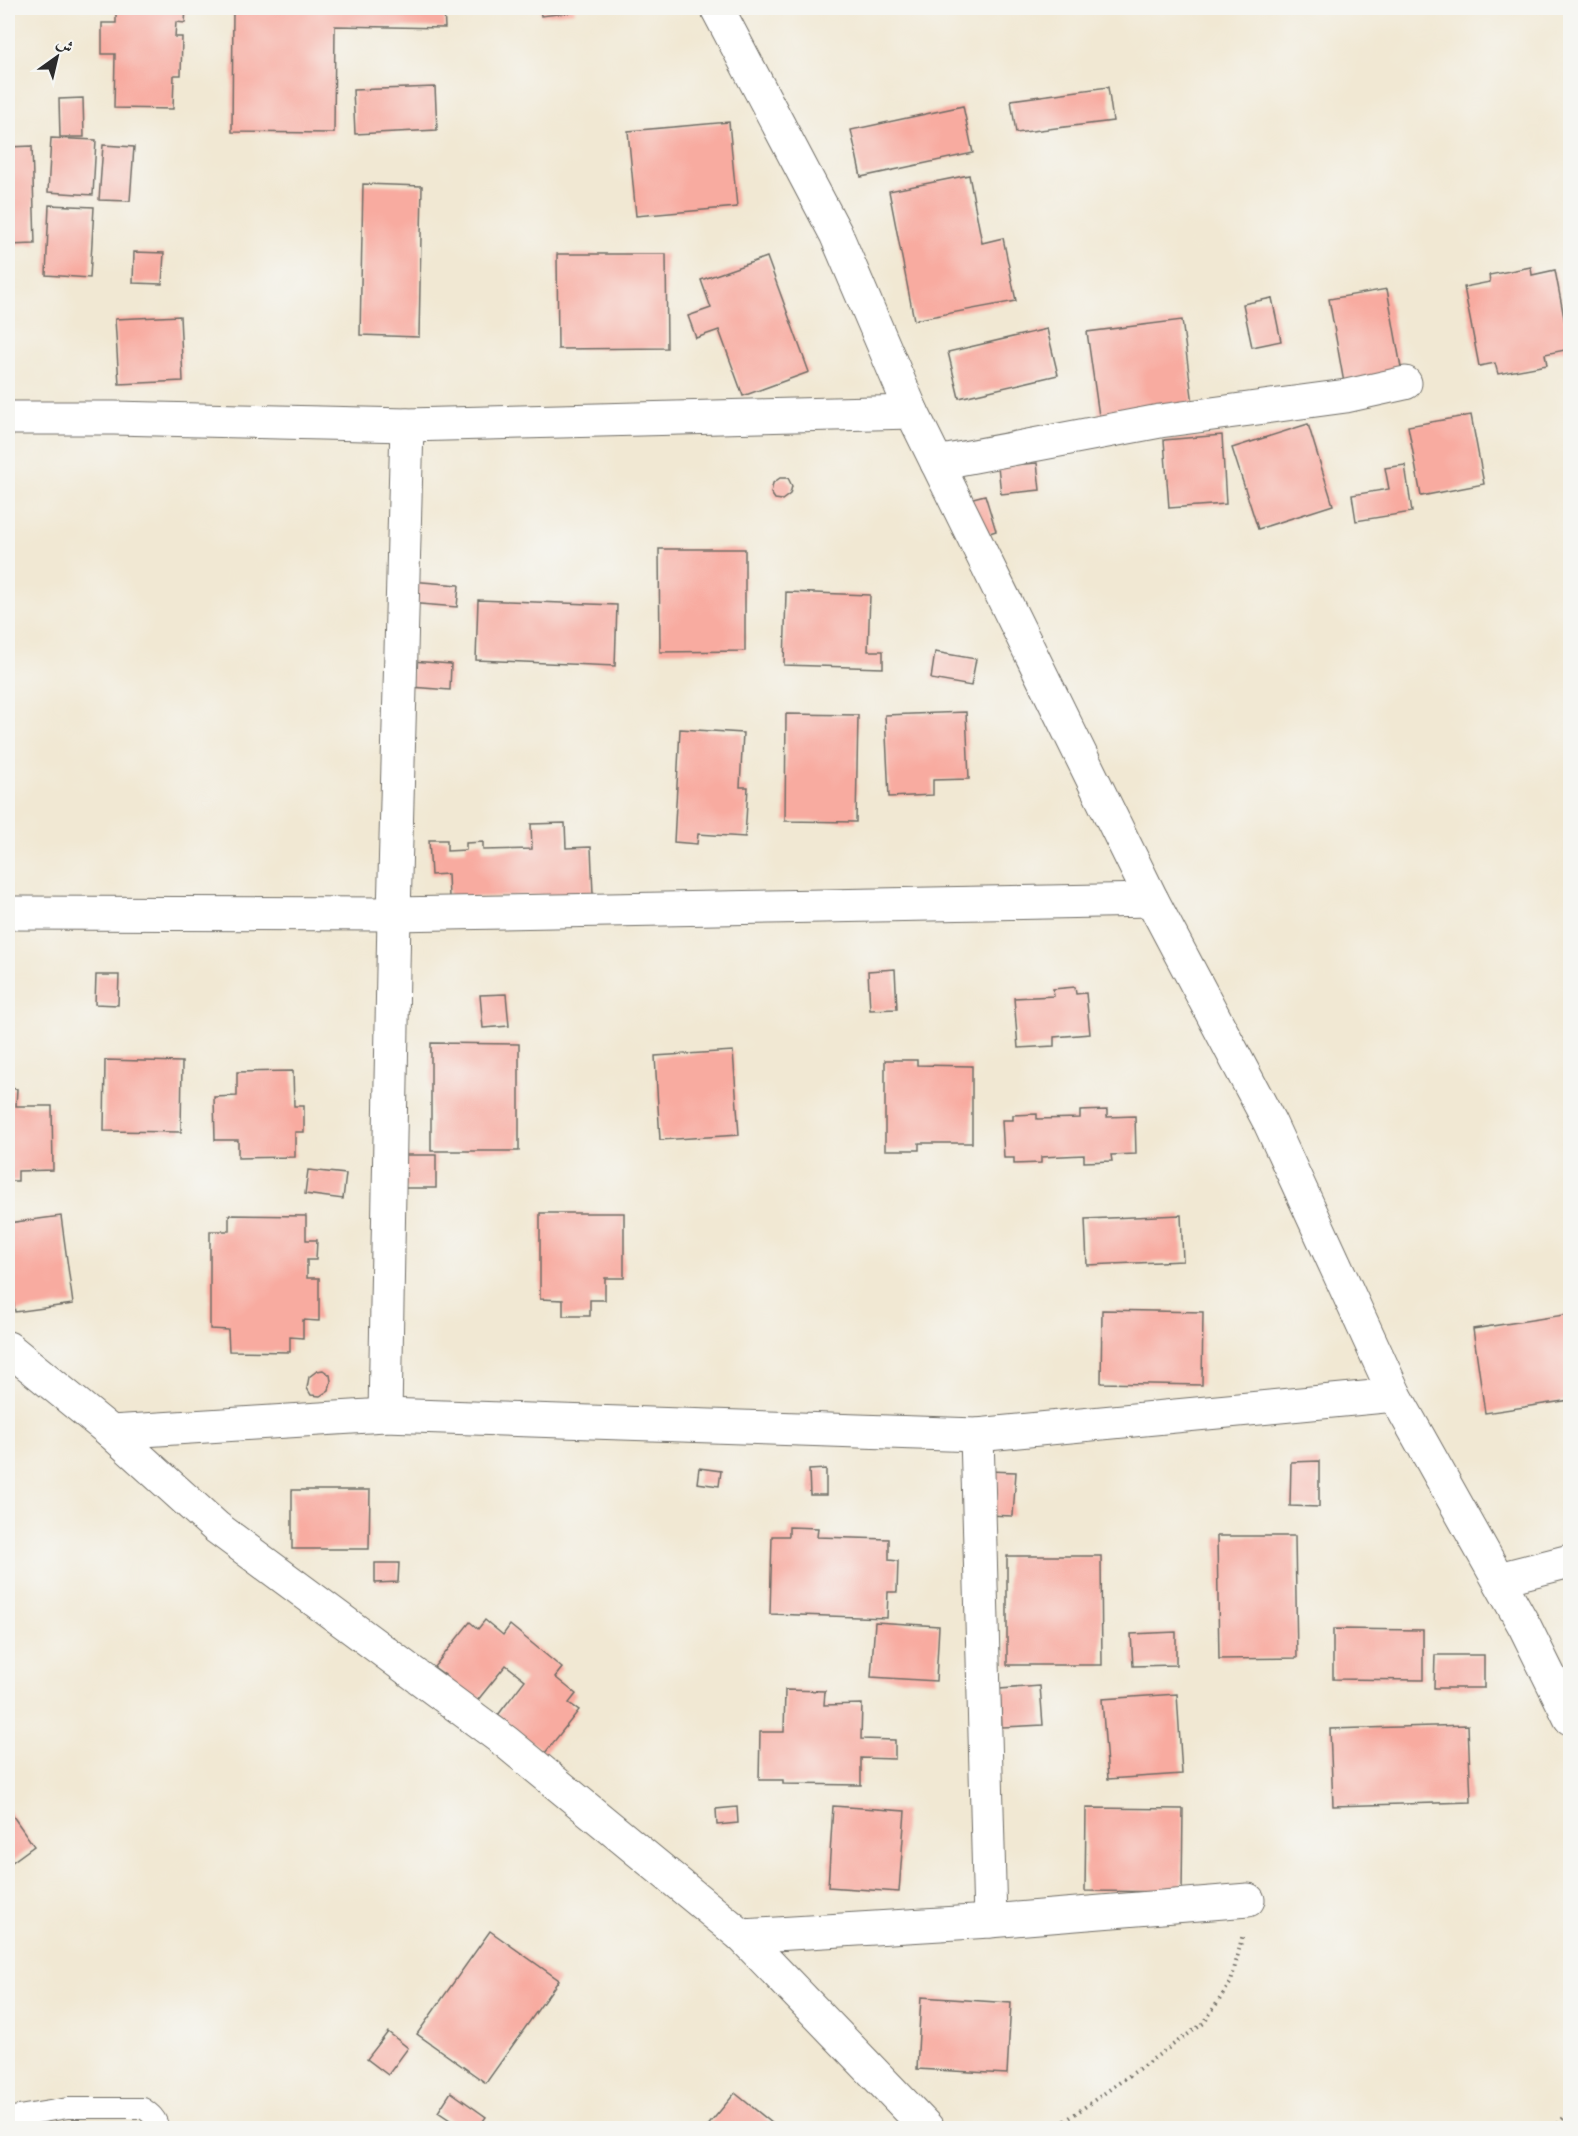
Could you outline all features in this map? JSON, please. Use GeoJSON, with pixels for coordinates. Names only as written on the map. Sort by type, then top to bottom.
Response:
{"type":"FeatureCollection","features":[{"type":"Feature","properties":{"kind":"street"},"geometry":{"type":"LineString","coordinates":[[717,8],[836,234],[912,412],[1152,900],[1270,1123],[1395,1395],[1525,1627],[1570,1718]]}},
{"type":"Feature","properties":{"kind":"street"},"geometry":{"type":"LineString","coordinates":[[937,463],[1160,421],[1346,396],[1405,383]]}},
{"type":"Feature","properties":{"kind":"street"},"geometry":{"type":"LineString","coordinates":[[8,418],[126,418],[407,425],[912,412]]}},
{"type":"Feature","properties":{"kind":"street"},"geometry":{"type":"LineString","coordinates":[[386,1415],[394,914],[407,425]]}},
{"type":"Feature","properties":{"kind":"street"},"geometry":{"type":"LineString","coordinates":[[8,913],[394,914],[1152,900]]}},
{"type":"Feature","properties":{"kind":"street"},"geometry":{"type":"LineString","coordinates":[[8,1348],[111,1432],[216,1527],[506,1742],[742,1936],[927,2128]]}},
{"type":"Feature","properties":{"kind":"street"},"geometry":{"type":"LineString","coordinates":[[111,1432],[386,1415],[977,1435],[1395,1395]]}},
{"type":"Feature","properties":{"kind":"street"},"geometry":{"type":"LineString","coordinates":[[977,1435],[990,1921]]}},
{"type":"Feature","properties":{"kind":"street"},"geometry":{"type":"LineString","coordinates":[[1499,1580],[1570,1561]]}},
{"type":"Feature","properties":{"kind":"street"},"geometry":{"type":"LineString","coordinates":[[742,1936],[990,1921],[1248,1900]]}},
{"type":"Feature","properties":{"kind":"lane"},"geometry":{"type":"LineString","coordinates":[[8,2116],[12,2118],[68,2108],[143,2108],[152,2115],[158,2128]]}},
{"type":"Feature","properties":{"kind":"path"},"geometry":{"type":"LineString","coordinates":[[1055,2128],[1204,2024],[1231,1982],[1243,1936],[1248,1900]]}},
{"type":"Feature","properties":{"kind":"path"},"geometry":{"type":"LineString","coordinates":[[1554,2128],[1570,2111]]}},
{"type":"Feature","properties":{"kind":"building"},"geometry":{"type":"Polygon","coordinates":[[[116,8],[186,8],[185,23],[176,22],[175,37],[182,37],[181,75],[174,75],[173,109],[114,108],[115,54],[102,54],[102,23],[116,23],[116,8]]]}},
{"type":"Feature","properties":{"kind":"building"},"geometry":{"type":"Polygon","coordinates":[[[233,8],[444,8],[445,28],[335,26],[334,133],[232,132],[233,8]]]}},
{"type":"Feature","properties":{"kind":"building"},"geometry":{"type":"Polygon","coordinates":[[[540,8],[574,8],[575,12],[541,16],[540,8]]]}},
{"type":"Feature","properties":{"kind":"building"},"geometry":{"type":"Polygon","coordinates":[[[435,87],[437,130],[355,134],[353,90],[435,87]]]}},
{"type":"Feature","properties":{"kind":"building"},"geometry":{"type":"Polygon","coordinates":[[[1108,87],[1113,121],[1016,133],[1011,100],[1108,87]]]}},
{"type":"Feature","properties":{"kind":"building"},"geometry":{"type":"Polygon","coordinates":[[[83,98],[84,137],[60,137],[59,99],[83,98]]]}},
{"type":"Feature","properties":{"kind":"building"},"geometry":{"type":"Polygon","coordinates":[[[963,106],[973,153],[861,177],[851,130],[963,106]]]}},
{"type":"Feature","properties":{"kind":"building"},"geometry":{"type":"Polygon","coordinates":[[[729,122],[737,207],[636,216],[628,131],[729,122]]]}},
{"type":"Feature","properties":{"kind":"building"},"geometry":{"type":"Polygon","coordinates":[[[51,138],[96,140],[93,195],[48,192],[51,138]]]}},
{"type":"Feature","properties":{"kind":"building"},"geometry":{"type":"Polygon","coordinates":[[[103,145],[134,147],[130,201],[99,200],[103,145]]]}},
{"type":"Feature","properties":{"kind":"building"},"geometry":{"type":"Polygon","coordinates":[[[32,146],[35,244],[8,245],[8,147],[32,146]]]}},
{"type":"Feature","properties":{"kind":"building"},"geometry":{"type":"Polygon","coordinates":[[[969,175],[982,243],[1003,238],[1016,301],[914,320],[889,191],[969,175]]]}},
{"type":"Feature","properties":{"kind":"building"},"geometry":{"type":"Polygon","coordinates":[[[363,184],[422,186],[419,337],[360,335],[363,184]]]}},
{"type":"Feature","properties":{"kind":"building"},"geometry":{"type":"Polygon","coordinates":[[[49,205],[94,207],[90,278],[46,275],[49,205]]]}},
{"type":"Feature","properties":{"kind":"building"},"geometry":{"type":"Polygon","coordinates":[[[134,252],[164,253],[162,284],[133,283],[134,252]]]}},
{"type":"Feature","properties":{"kind":"building"},"geometry":{"type":"Polygon","coordinates":[[[557,254],[666,254],[667,348],[558,349],[557,254]]]}},
{"type":"Feature","properties":{"kind":"building"},"geometry":{"type":"Polygon","coordinates":[[[767,257],[809,372],[743,396],[719,330],[696,338],[688,316],[711,308],[701,280],[767,257]]]}},
{"type":"Feature","properties":{"kind":"building"},"geometry":{"type":"Polygon","coordinates":[[[1531,267],[1532,275],[1555,270],[1570,349],[1545,354],[1547,365],[1498,374],[1495,363],[1479,366],[1464,287],[1490,282],[1489,275],[1531,267]]]}},
{"type":"Feature","properties":{"kind":"building"},"geometry":{"type":"Polygon","coordinates":[[[1387,289],[1402,373],[1344,383],[1329,299],[1387,289]]]}},
{"type":"Feature","properties":{"kind":"building"},"geometry":{"type":"Polygon","coordinates":[[[1272,298],[1281,341],[1252,347],[1243,304],[1272,298]]]}},
{"type":"Feature","properties":{"kind":"building"},"geometry":{"type":"Polygon","coordinates":[[[180,316],[183,381],[119,384],[115,319],[180,316]]]}},
{"type":"Feature","properties":{"kind":"building"},"geometry":{"type":"Polygon","coordinates":[[[1182,320],[1193,404],[1099,416],[1087,332],[1182,320]]]}},
{"type":"Feature","properties":{"kind":"building"},"geometry":{"type":"Polygon","coordinates":[[[1047,329],[1058,375],[959,398],[948,352],[1047,329]]]}},
{"type":"Feature","properties":{"kind":"building"},"geometry":{"type":"Polygon","coordinates":[[[1471,415],[1484,484],[1421,496],[1408,426],[1471,415]]]}},
{"type":"Feature","properties":{"kind":"building"},"geometry":{"type":"Polygon","coordinates":[[[1308,424],[1333,505],[1258,529],[1232,448],[1308,424]]]}},
{"type":"Feature","properties":{"kind":"building"},"geometry":{"type":"Polygon","coordinates":[[[1222,435],[1226,504],[1169,508],[1164,440],[1222,435]]]}},
{"type":"Feature","properties":{"kind":"building"},"geometry":{"type":"Polygon","coordinates":[[[1037,463],[1040,490],[1001,494],[998,466],[1037,463]]]}},
{"type":"Feature","properties":{"kind":"building"},"geometry":{"type":"Polygon","coordinates":[[[1405,465],[1412,512],[1356,521],[1352,495],[1389,489],[1385,468],[1405,465]]]}},
{"type":"Feature","properties":{"kind":"building"},"geometry":{"type":"Polygon","coordinates":[[[780,478],[788,478],[792,486],[790,494],[782,500],[775,499],[771,493],[773,483],[780,478]]]}},
{"type":"Feature","properties":{"kind":"building"},"geometry":{"type":"Polygon","coordinates":[[[985,495],[996,531],[980,536],[969,499],[985,495]]]}},
{"type":"Feature","properties":{"kind":"building"},"geometry":{"type":"Polygon","coordinates":[[[659,549],[745,549],[745,651],[660,652],[659,549]]]}},
{"type":"Feature","properties":{"kind":"building"},"geometry":{"type":"Polygon","coordinates":[[[410,581],[459,585],[457,607],[408,603],[410,581]]]}},
{"type":"Feature","properties":{"kind":"building"},"geometry":{"type":"Polygon","coordinates":[[[786,592],[870,595],[868,651],[883,651],[883,668],[784,665],[786,592]]]}},
{"type":"Feature","properties":{"kind":"building"},"geometry":{"type":"Polygon","coordinates":[[[478,600],[617,605],[615,666],[476,660],[478,600]]]}},
{"type":"Feature","properties":{"kind":"building"},"geometry":{"type":"Polygon","coordinates":[[[935,652],[976,659],[971,686],[931,679],[935,652]]]}},
{"type":"Feature","properties":{"kind":"building"},"geometry":{"type":"Polygon","coordinates":[[[412,661],[451,664],[450,690],[411,687],[412,661]]]}},
{"type":"Feature","properties":{"kind":"building"},"geometry":{"type":"Polygon","coordinates":[[[966,712],[969,779],[933,780],[933,795],[889,797],[885,715],[966,712]]]}},
{"type":"Feature","properties":{"kind":"building"},"geometry":{"type":"Polygon","coordinates":[[[786,714],[858,715],[856,822],[785,821],[786,714]]]}},
{"type":"Feature","properties":{"kind":"building"},"geometry":{"type":"Polygon","coordinates":[[[680,729],[743,733],[740,787],[748,787],[745,837],[698,834],[697,844],[674,842],[680,729]]]}},
{"type":"Feature","properties":{"kind":"building"},"geometry":{"type":"Polygon","coordinates":[[[565,823],[566,848],[591,847],[593,894],[449,898],[448,874],[431,875],[429,840],[447,840],[447,851],[466,850],[466,843],[483,842],[483,850],[532,849],[531,824],[565,823]]]}},
{"type":"Feature","properties":{"kind":"building"},"geometry":{"type":"Polygon","coordinates":[[[895,969],[897,1009],[870,1010],[868,971],[895,969]]]}},
{"type":"Feature","properties":{"kind":"building"},"geometry":{"type":"Polygon","coordinates":[[[96,975],[119,975],[118,1005],[95,1004],[96,975]]]}},
{"type":"Feature","properties":{"kind":"building"},"geometry":{"type":"Polygon","coordinates":[[[1075,987],[1076,994],[1086,993],[1090,1034],[1054,1037],[1054,1046],[1018,1048],[1014,998],[1054,996],[1053,989],[1075,987]]]}},
{"type":"Feature","properties":{"kind":"building"},"geometry":{"type":"Polygon","coordinates":[[[506,994],[509,1026],[483,1028],[480,995],[506,994]]]}},
{"type":"Feature","properties":{"kind":"building"},"geometry":{"type":"Polygon","coordinates":[[[431,1043],[519,1044],[519,1151],[431,1151],[431,1043]]]}},
{"type":"Feature","properties":{"kind":"building"},"geometry":{"type":"Polygon","coordinates":[[[733,1051],[739,1135],[660,1140],[655,1056],[733,1051]]]}},
{"type":"Feature","properties":{"kind":"building"},"geometry":{"type":"Polygon","coordinates":[[[105,1060],[182,1062],[181,1132],[104,1131],[105,1060]]]}},
{"type":"Feature","properties":{"kind":"building"},"geometry":{"type":"Polygon","coordinates":[[[885,1060],[917,1060],[917,1065],[972,1066],[972,1143],[919,1143],[919,1150],[885,1150],[885,1060]]]}},
{"type":"Feature","properties":{"kind":"building"},"geometry":{"type":"Polygon","coordinates":[[[293,1071],[294,1106],[304,1106],[304,1132],[295,1132],[295,1157],[238,1158],[238,1140],[215,1140],[214,1097],[237,1096],[237,1072],[293,1071]]]}},
{"type":"Feature","properties":{"kind":"building"},"geometry":{"type":"Polygon","coordinates":[[[8,1088],[17,1089],[16,1106],[52,1106],[53,1170],[18,1171],[18,1181],[8,1181],[8,1088]]]}},
{"type":"Feature","properties":{"kind":"building"},"geometry":{"type":"Polygon","coordinates":[[[1107,1110],[1107,1117],[1135,1116],[1136,1154],[1111,1155],[1112,1161],[1084,1162],[1084,1155],[1041,1157],[1041,1163],[1014,1164],[1014,1158],[1004,1158],[1002,1120],[1013,1120],[1013,1115],[1037,1114],[1037,1119],[1080,1118],[1080,1111],[1107,1110]]]}},
{"type":"Feature","properties":{"kind":"building"},"geometry":{"type":"Polygon","coordinates":[[[401,1155],[436,1155],[436,1188],[402,1188],[401,1155]]]}},
{"type":"Feature","properties":{"kind":"building"},"geometry":{"type":"Polygon","coordinates":[[[308,1170],[346,1174],[343,1199],[305,1194],[308,1170]]]}},
{"type":"Feature","properties":{"kind":"building"},"geometry":{"type":"Polygon","coordinates":[[[540,1213],[624,1213],[624,1278],[605,1278],[605,1300],[590,1300],[590,1316],[563,1316],[563,1300],[540,1299],[540,1213]]]}},
{"type":"Feature","properties":{"kind":"building"},"geometry":{"type":"Polygon","coordinates":[[[229,1215],[306,1216],[306,1240],[317,1240],[316,1260],[307,1260],[307,1278],[319,1278],[319,1321],[303,1320],[303,1338],[290,1337],[290,1352],[229,1351],[228,1330],[210,1329],[210,1231],[229,1231],[229,1215]]]}},
{"type":"Feature","properties":{"kind":"building"},"geometry":{"type":"Polygon","coordinates":[[[1181,1215],[1183,1261],[1087,1265],[1085,1219],[1181,1215]]]}},
{"type":"Feature","properties":{"kind":"building"},"geometry":{"type":"Polygon","coordinates":[[[61,1216],[73,1304],[15,1312],[8,1267],[8,1223],[61,1216]]]}},
{"type":"Feature","properties":{"kind":"building"},"geometry":{"type":"Polygon","coordinates":[[[1102,1310],[1203,1312],[1202,1385],[1101,1383],[1102,1310]]]}},
{"type":"Feature","properties":{"kind":"building"},"geometry":{"type":"Polygon","coordinates":[[[1570,1314],[1570,1400],[1485,1413],[1473,1329],[1570,1314]]]}},
{"type":"Feature","properties":{"kind":"building"},"geometry":{"type":"Polygon","coordinates":[[[323,1370],[330,1375],[329,1390],[320,1396],[311,1395],[307,1388],[309,1377],[323,1370]]]}},
{"type":"Feature","properties":{"kind":"building"},"geometry":{"type":"Polygon","coordinates":[[[1319,1461],[1319,1507],[1290,1506],[1291,1462],[1319,1461]]]}},
{"type":"Feature","properties":{"kind":"building"},"geometry":{"type":"Polygon","coordinates":[[[699,1468],[721,1471],[719,1486],[697,1483],[699,1468]]]}},
{"type":"Feature","properties":{"kind":"building"},"geometry":{"type":"Polygon","coordinates":[[[826,1469],[826,1495],[810,1495],[809,1470],[826,1469]]]}},
{"type":"Feature","properties":{"kind":"building"},"geometry":{"type":"Polygon","coordinates":[[[987,1471],[1016,1472],[1013,1516],[986,1515],[987,1471]]]}},
{"type":"Feature","properties":{"kind":"building"},"geometry":{"type":"Polygon","coordinates":[[[292,1490],[370,1490],[369,1549],[292,1549],[292,1490]]]}},
{"type":"Feature","properties":{"kind":"building"},"geometry":{"type":"Polygon","coordinates":[[[789,1527],[818,1528],[817,1537],[889,1539],[889,1560],[898,1561],[897,1592],[888,1592],[887,1618],[770,1614],[772,1536],[789,1536],[789,1527]]]}},
{"type":"Feature","properties":{"kind":"building"},"geometry":{"type":"Polygon","coordinates":[[[1217,1536],[1295,1536],[1297,1658],[1219,1659],[1217,1536]]]}},
{"type":"Feature","properties":{"kind":"building"},"geometry":{"type":"Polygon","coordinates":[[[1007,1556],[1101,1556],[1102,1665],[1007,1665],[1007,1556]]]}},
{"type":"Feature","properties":{"kind":"building"},"geometry":{"type":"Polygon","coordinates":[[[375,1563],[399,1563],[398,1582],[375,1583],[375,1563]]]}},
{"type":"Feature","properties":{"kind":"building"},"geometry":{"type":"Polygon","coordinates":[[[485,1620],[503,1635],[510,1625],[562,1668],[555,1677],[576,1694],[569,1703],[579,1710],[545,1753],[498,1715],[525,1680],[506,1665],[477,1701],[438,1684],[445,1675],[434,1667],[470,1622],[478,1629],[485,1620]]]}},
{"type":"Feature","properties":{"kind":"building"},"geometry":{"type":"Polygon","coordinates":[[[875,1622],[939,1626],[936,1681],[871,1677],[875,1622]]]}},
{"type":"Feature","properties":{"kind":"building"},"geometry":{"type":"Polygon","coordinates":[[[1333,1629],[1423,1630],[1423,1680],[1333,1679],[1333,1629]]]}},
{"type":"Feature","properties":{"kind":"building"},"geometry":{"type":"Polygon","coordinates":[[[1176,1632],[1176,1665],[1133,1666],[1131,1634],[1176,1632]]]}},
{"type":"Feature","properties":{"kind":"building"},"geometry":{"type":"Polygon","coordinates":[[[1435,1655],[1484,1655],[1484,1688],[1434,1688],[1435,1655]]]}},
{"type":"Feature","properties":{"kind":"building"},"geometry":{"type":"Polygon","coordinates":[[[1040,1686],[1043,1725],[1002,1727],[1000,1689],[1040,1686]]]}},
{"type":"Feature","properties":{"kind":"building"},"geometry":{"type":"Polygon","coordinates":[[[785,1690],[825,1691],[824,1705],[862,1704],[861,1739],[895,1740],[895,1759],[861,1758],[861,1785],[783,1784],[783,1780],[759,1780],[760,1732],[784,1732],[785,1690]]]}},
{"type":"Feature","properties":{"kind":"building"},"geometry":{"type":"Polygon","coordinates":[[[1177,1694],[1182,1774],[1108,1779],[1102,1699],[1177,1694]]]}},
{"type":"Feature","properties":{"kind":"building"},"geometry":{"type":"Polygon","coordinates":[[[1468,1725],[1471,1802],[1333,1806],[1330,1729],[1468,1725]]]}},
{"type":"Feature","properties":{"kind":"building"},"geometry":{"type":"Polygon","coordinates":[[[833,1806],[905,1811],[899,1892],[828,1887],[833,1806]]]}},
{"type":"Feature","properties":{"kind":"building"},"geometry":{"type":"Polygon","coordinates":[[[737,1807],[738,1823],[717,1825],[716,1809],[737,1807]]]}},
{"type":"Feature","properties":{"kind":"building"},"geometry":{"type":"Polygon","coordinates":[[[1086,1808],[1183,1809],[1182,1892],[1085,1891],[1086,1808]]]}},
{"type":"Feature","properties":{"kind":"building"},"geometry":{"type":"Polygon","coordinates":[[[8,1809],[34,1846],[8,1865],[8,1809]]]}},
{"type":"Feature","properties":{"kind":"building"},"geometry":{"type":"Polygon","coordinates":[[[490,1931],[559,1980],[486,2083],[417,2034],[490,1931]]]}},
{"type":"Feature","properties":{"kind":"building"},"geometry":{"type":"Polygon","coordinates":[[[921,1997],[1011,2003],[1007,2074],[917,2069],[921,1997]]]}},
{"type":"Feature","properties":{"kind":"building"},"geometry":{"type":"Polygon","coordinates":[[[388,2032],[408,2048],[388,2075],[367,2059],[388,2032]]]}},
{"type":"Feature","properties":{"kind":"building"},"geometry":{"type":"Polygon","coordinates":[[[451,2092],[486,2117],[478,2128],[462,2128],[438,2112],[451,2092]]]}},
{"type":"Feature","properties":{"kind":"building"},"geometry":{"type":"Polygon","coordinates":[[[735,2093],[778,2128],[706,2128],[735,2093]]]}}]}
